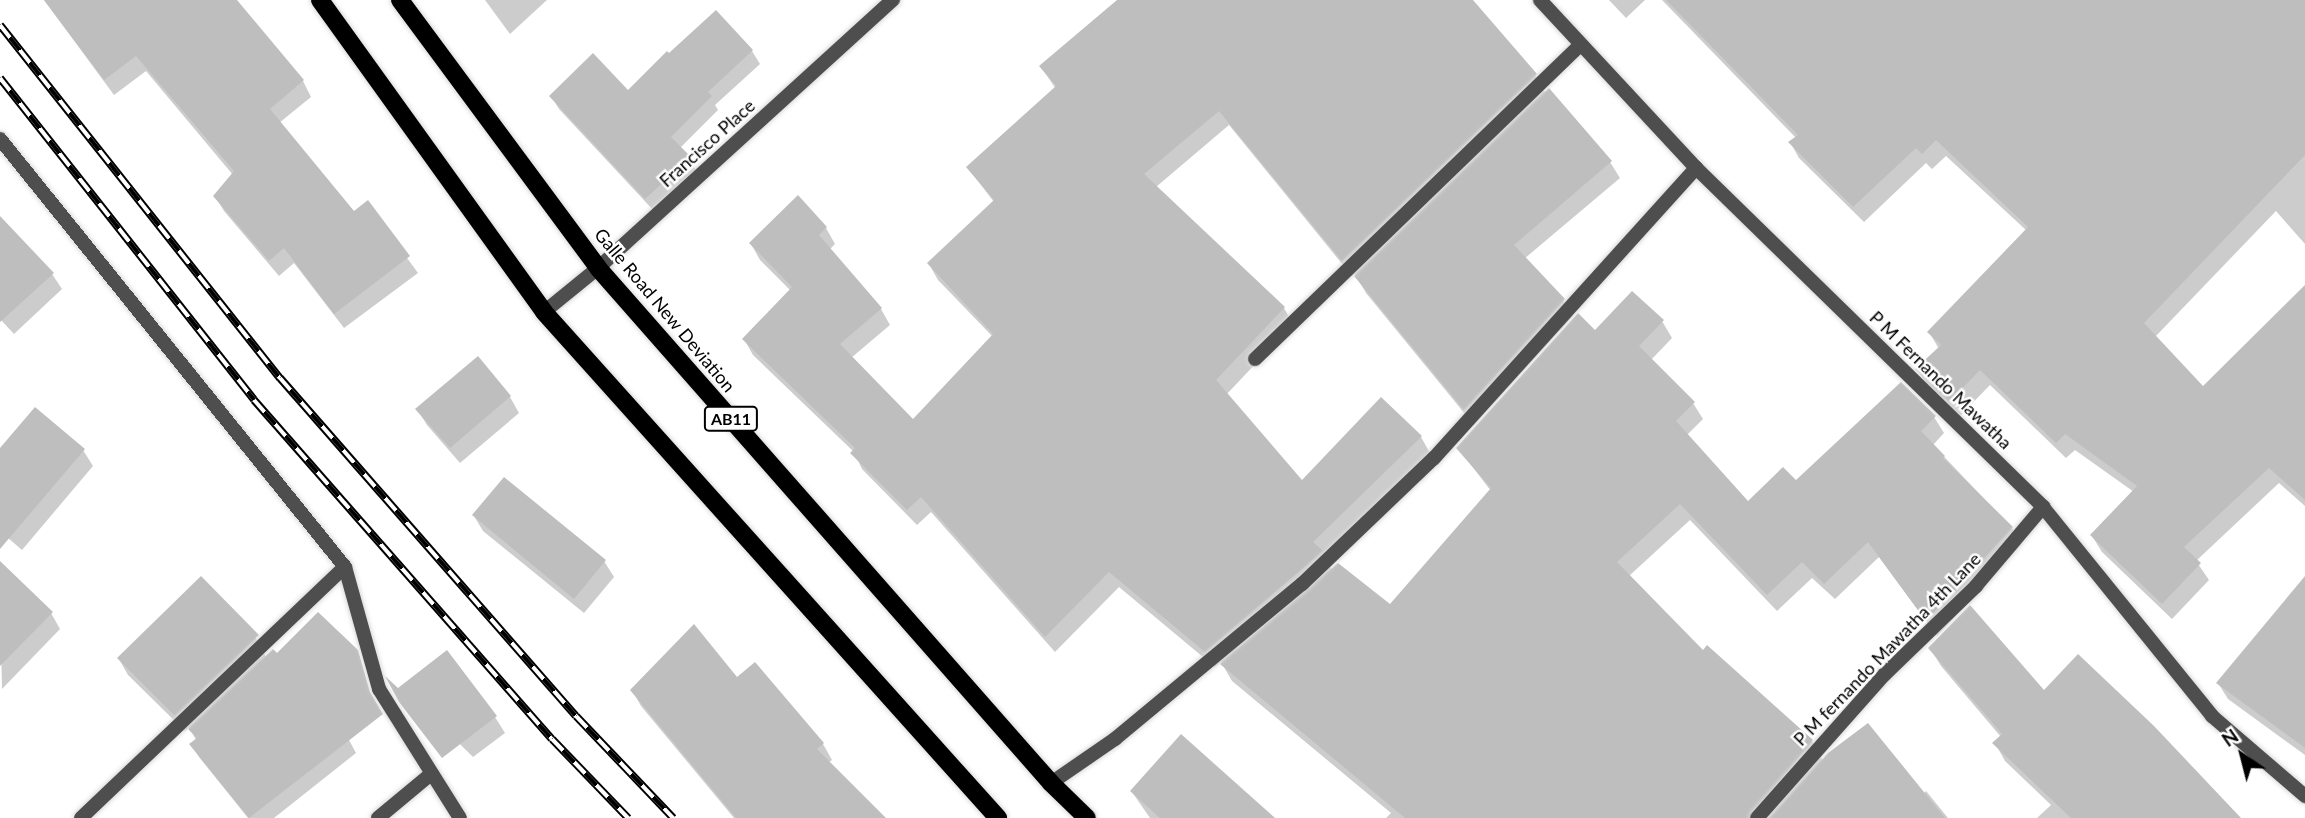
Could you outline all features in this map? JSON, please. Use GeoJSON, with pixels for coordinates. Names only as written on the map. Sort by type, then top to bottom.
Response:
{"type":"FeatureCollection","features":[{"type":"Feature","properties":{"kind":"main road"},"geometry":{"type":"LineString","coordinates":[[320,0],[544,312],[998,818]]}},
{"type":"Feature","properties":{"kind":"main road","name":"Galle Road New Deviation"},"geometry":{"type":"LineString","coordinates":[[400,0],[598,268],[1051,783],[1087,818]]}},
{"type":"Feature","properties":{"kind":"street","name":"Francisco Place"},"geometry":{"type":"LineString","coordinates":[[544,312],[598,268],[892,0]]}},
{"type":"Feature","properties":{"kind":"street","name":"P M Fernando Mawatha"},"geometry":{"type":"LineString","coordinates":[[1540,0],[1696,168],[2043,507],[2212,716],[2305,796]]}},
{"type":"Feature","properties":{"kind":"street"},"geometry":{"type":"LineString","coordinates":[[1255,359],[1581,44]]}},
{"type":"Feature","properties":{"kind":"street"},"geometry":{"type":"LineString","coordinates":[[0,139],[345,567],[379,689],[460,818]]}},
{"type":"Feature","properties":{"kind":"street"},"geometry":{"type":"LineString","coordinates":[[1051,783],[1115,739],[1302,584],[1434,457],[1696,168]]}},
{"type":"Feature","properties":{"kind":"street","name":"P M fernando Mawatha 4th Lane"},"geometry":{"type":"LineString","coordinates":[[1757,818],[1885,674],[1976,586],[2043,507]]}},
{"type":"Feature","properties":{"kind":"street"},"geometry":{"type":"LineString","coordinates":[[81,818],[345,567]]}},
{"type":"Feature","properties":{"kind":"street"},"geometry":{"type":"LineString","coordinates":[[378,818],[431,774]]}},
{"type":"Feature","properties":{"kind":"building"},"geometry":{"type":"Polygon","coordinates":[[[44,0],[237,0],[304,80],[270,109],[354,211],[368,200],[410,256],[334,314],[284,248],[269,261],[213,196],[234,171],[136,56],[104,80],[44,0]]]}},
{"type":"Feature","properties":{"kind":"building"},"geometry":{"type":"Polygon","coordinates":[[[1117,0],[1473,0],[1537,74],[1342,261],[1219,111],[1144,174],[1285,307],[1216,380],[1302,480],[1381,397],[1422,436],[1313,542],[1323,551],[1205,652],[1109,572],[1045,637],[921,497],[907,510],[850,453],[855,448],[742,339],[792,287],[749,243],[798,195],[827,227],[819,235],[882,308],[840,344],[913,419],[993,334],[927,263],[994,200],[966,167],[1056,86],[1039,66],[1117,0]]]}},
{"type":"Feature","properties":{"kind":"building"},"geometry":{"type":"Polygon","coordinates":[[[1666,0],[2305,0],[2305,155],[2144,323],[2203,386],[2305,285],[2305,500],[2269,468],[2184,547],[2201,563],[2162,604],[2090,535],[2137,486],[2065,434],[2056,443],[1980,370],[1949,402],[1915,369],[1941,345],[1927,332],[2028,227],[1936,140],[1922,154],[1916,148],[1853,207],[1788,142],[1798,135],[1666,0]]]}},
{"type":"Feature","properties":{"kind":"building"},"geometry":{"type":"Polygon","coordinates":[[[716,10],[753,50],[708,92],[712,96],[671,137],[691,157],[645,199],[549,96],[593,53],[628,90],[667,51],[669,53],[716,10]]]}},
{"type":"Feature","properties":{"kind":"building"},"geometry":{"type":"Polygon","coordinates":[[[1549,88],[1612,161],[1514,245],[1565,299],[1464,410],[1354,276],[1549,88]]]}},
{"type":"Feature","properties":{"kind":"building"},"geometry":{"type":"Polygon","coordinates":[[[0,216],[54,273],[0,322],[0,216]]]}},
{"type":"Feature","properties":{"kind":"building"},"geometry":{"type":"Polygon","coordinates":[[[1632,291],[1664,320],[1639,346],[1695,402],[1676,421],[1748,501],[1783,467],[1796,480],[1901,382],[1936,416],[1921,431],[1945,456],[1943,458],[2013,527],[1926,621],[1868,542],[1824,584],[1802,562],[1767,595],[1680,504],[1617,562],[1703,650],[1707,645],[1813,740],[1748,818],[1405,818],[1220,664],[1338,563],[1390,604],[1491,488],[1456,448],[1578,313],[1595,330],[1632,291]]]}},
{"type":"Feature","properties":{"kind":"building"},"geometry":{"type":"Polygon","coordinates":[[[478,356],[511,396],[450,448],[415,409],[478,356]]]}},
{"type":"Feature","properties":{"kind":"building"},"geometry":{"type":"Polygon","coordinates":[[[35,407],[85,449],[0,549],[0,448],[35,407]]]}},
{"type":"Feature","properties":{"kind":"building"},"geometry":{"type":"Polygon","coordinates":[[[504,477],[606,560],[574,599],[472,515],[504,477]]]}},
{"type":"Feature","properties":{"kind":"building"},"geometry":{"type":"Polygon","coordinates":[[[0,561],[53,612],[0,666],[0,561]]]}},
{"type":"Feature","properties":{"kind":"building"},"geometry":{"type":"Polygon","coordinates":[[[201,576],[259,635],[175,716],[117,658],[201,576]]]}},
{"type":"Feature","properties":{"kind":"building"},"geometry":{"type":"Polygon","coordinates":[[[2305,576],[2305,748],[2216,683],[2305,576]]]}},
{"type":"Feature","properties":{"kind":"building"},"geometry":{"type":"Polygon","coordinates":[[[1970,605],[2044,690],[2078,654],[2154,726],[2241,818],[2071,818],[1992,743],[2002,734],[1928,648],[1970,605]]]}},
{"type":"Feature","properties":{"kind":"building"},"geometry":{"type":"Polygon","coordinates":[[[318,612],[358,650],[370,692],[383,714],[249,818],[189,744],[197,738],[188,729],[273,649],[277,653],[318,612]]]}},
{"type":"Feature","properties":{"kind":"building"},"geometry":{"type":"Polygon","coordinates":[[[694,624],[737,677],[755,662],[824,743],[817,749],[886,818],[736,818],[630,690],[694,624]]]}},
{"type":"Feature","properties":{"kind":"building"},"geometry":{"type":"Polygon","coordinates":[[[447,650],[497,716],[442,758],[399,702],[385,676],[398,688],[447,650]]]}},
{"type":"Feature","properties":{"kind":"building"},"geometry":{"type":"Polygon","coordinates":[[[1868,723],[1945,818],[1770,818],[1828,753],[1868,723]]]}},
{"type":"Feature","properties":{"kind":"building"},"geometry":{"type":"Polygon","coordinates":[[[1181,734],[1275,818],[1160,818],[1130,791],[1181,734]]]}},
{"type":"Feature","properties":{"kind":"railway"},"geometry":{"type":"LineString","coordinates":[[0,25],[280,378],[576,716],[673,818]]}},
{"type":"Feature","properties":{"kind":"railway"},"geometry":{"type":"LineString","coordinates":[[0,78],[254,400],[552,739],[628,818]]}}]}
